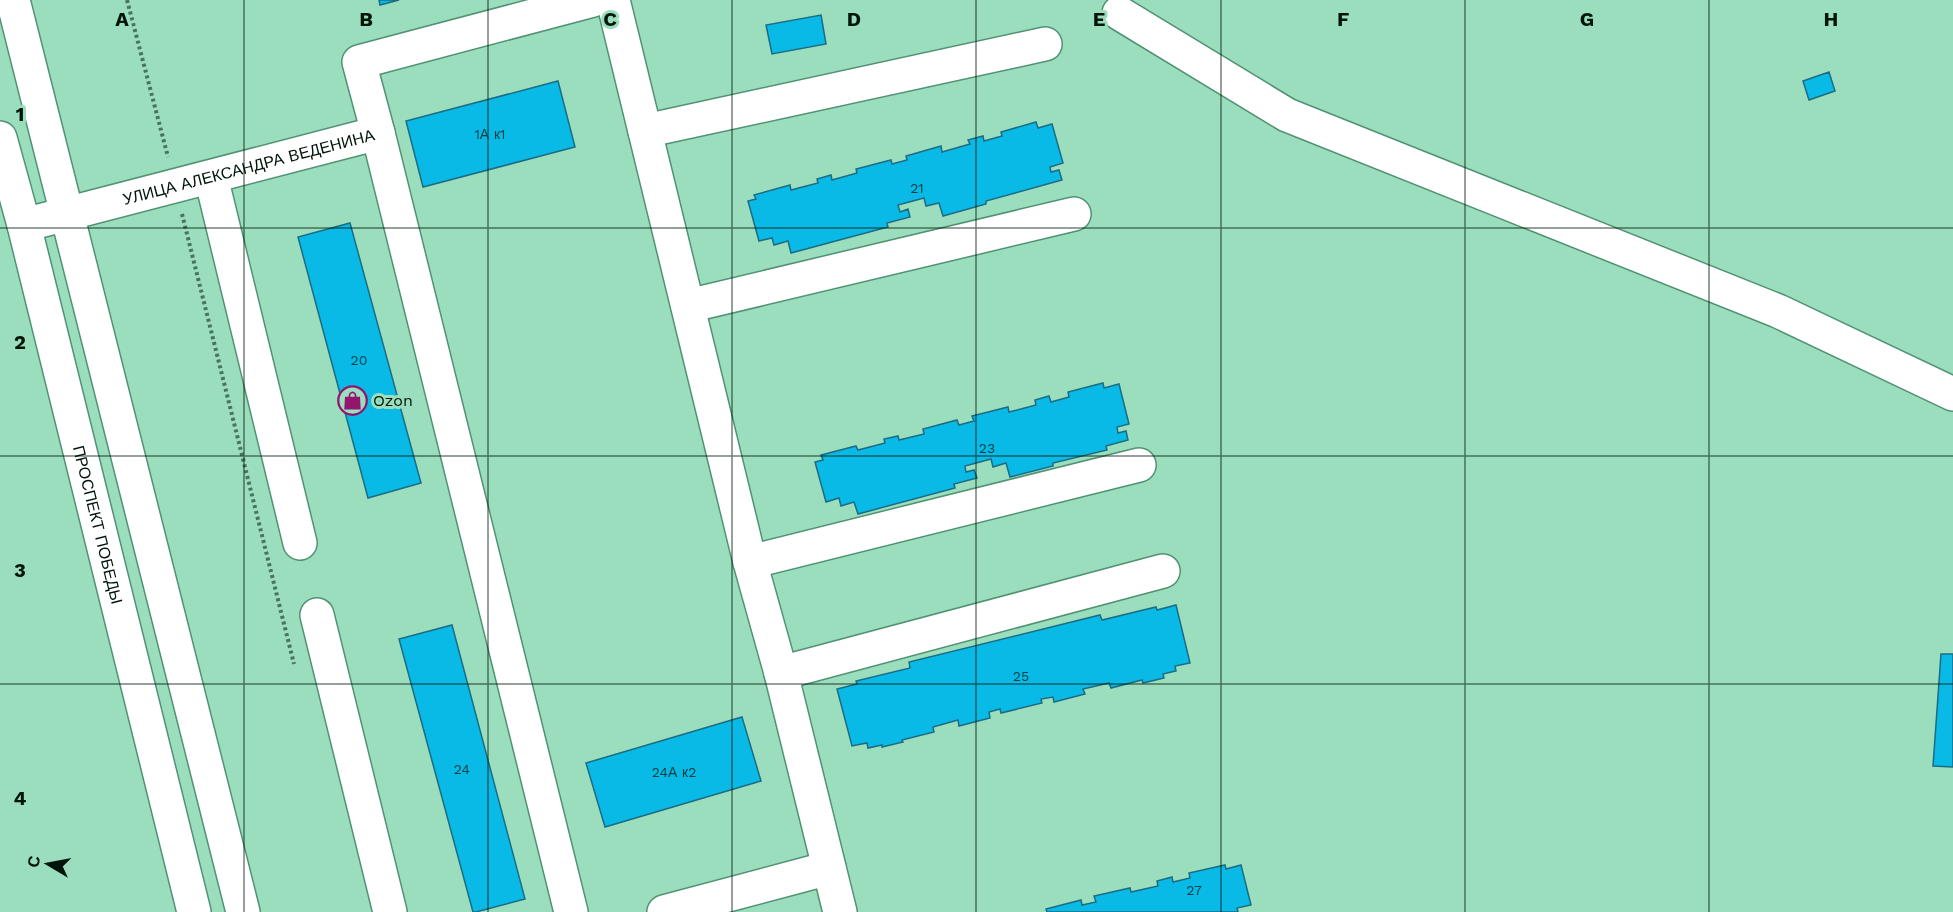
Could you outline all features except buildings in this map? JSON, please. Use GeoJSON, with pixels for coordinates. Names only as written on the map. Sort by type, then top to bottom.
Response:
{"type":"FeatureCollection","features":[{"type":"Feature","properties":{"kind":"street"},"geometry":{"type":"LineString","coordinates":[[13,0],[243,912]]}},
{"type":"Feature","properties":{"kind":"street","name":"УЛИЦА АЛЕКСАНДРА ВЕДЕНИНА"},"geometry":{"type":"LineString","coordinates":[[24,225],[378,133],[358,62],[593,0]]}},
{"type":"Feature","properties":{"kind":"street"},"geometry":{"type":"LineString","coordinates":[[613,0],[750,562],[840,912]]}},
{"type":"Feature","properties":{"kind":"street"},"geometry":{"type":"LineString","coordinates":[[1122,4],[1287,115],[1778,310],[1953,394]]}},
{"type":"Feature","properties":{"kind":"street"},"geometry":{"type":"LineString","coordinates":[[645,131],[1044,44]]}},
{"type":"Feature","properties":{"kind":"street"},"geometry":{"type":"LineString","coordinates":[[378,133],[571,912]]}},
{"type":"Feature","properties":{"kind":"street","name":"ПРОСПЕКТ ПОБЕДЫ"},"geometry":{"type":"LineString","coordinates":[[0,138],[24,225],[194,912]]}},
{"type":"Feature","properties":{"kind":"street"},"geometry":{"type":"LineString","coordinates":[[210,177],[300,543]]}},
{"type":"Feature","properties":{"kind":"street"},"geometry":{"type":"LineString","coordinates":[[688,306],[1074,214]]}},
{"type":"Feature","properties":{"kind":"street"},"geometry":{"type":"LineString","coordinates":[[750,562],[1139,465]]}},
{"type":"Feature","properties":{"kind":"street"},"geometry":{"type":"LineString","coordinates":[[780,673],[1163,571]]}},
{"type":"Feature","properties":{"kind":"street"},"geometry":{"type":"LineString","coordinates":[[317,615],[390,912]]}},
{"type":"Feature","properties":{"kind":"street"},"geometry":{"type":"LineString","coordinates":[[664,912],[829,868]]}},
{"type":"Feature","properties":{"kind":"path"},"geometry":{"type":"LineString","coordinates":[[128,0],[296,670]]}},
{"type":"Feature","properties":{"kind":"place","name":"Ozon"},"geometry":{"type":"Point","coordinates":[352,400]}}]}
